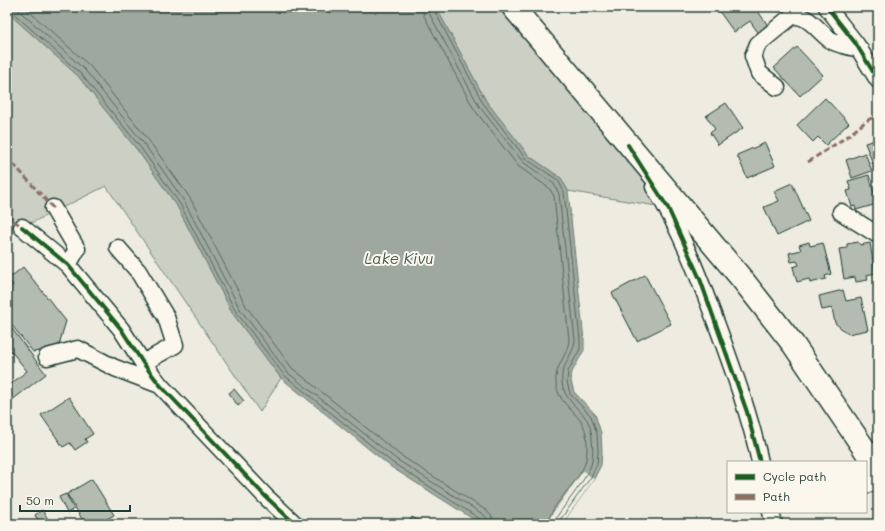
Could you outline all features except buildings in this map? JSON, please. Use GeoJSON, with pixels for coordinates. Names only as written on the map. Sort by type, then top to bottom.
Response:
{"type":"FeatureCollection","features":[{"type":"Feature","properties":{"kind":"highway"},"geometry":{"type":"LineString","coordinates":[[513,7],[742,279],[793,344],[878,469]]}},
{"type":"Feature","properties":{"kind":"street"},"geometry":{"type":"LineString","coordinates":[[827,7],[876,72]]}},
{"type":"Feature","properties":{"kind":"street"},"geometry":{"type":"LineString","coordinates":[[777,87],[759,73],[753,56],[758,44],[792,16],[799,16],[816,26],[832,41],[860,49]]}},
{"type":"Feature","properties":{"kind":"street"},"geometry":{"type":"LineString","coordinates":[[628,145],[668,208],[700,279],[747,412],[760,461]]}},
{"type":"Feature","properties":{"kind":"street"},"geometry":{"type":"LineString","coordinates":[[53,208],[78,249],[68,265]]}},
{"type":"Feature","properties":{"kind":"street"},"geometry":{"type":"LineString","coordinates":[[841,212],[878,235]]}},
{"type":"Feature","properties":{"kind":"street"},"geometry":{"type":"LineString","coordinates":[[22,227],[68,265],[121,329],[143,363],[160,385],[265,496],[295,524]]}},
{"type":"Feature","properties":{"kind":"street"},"geometry":{"type":"LineString","coordinates":[[118,248],[138,271],[166,317],[175,345],[143,363]]}},
{"type":"Feature","properties":{"kind":"street"},"geometry":{"type":"LineString","coordinates":[[47,357],[78,349],[115,368],[160,385]]}},
{"type":"Feature","properties":{"kind":"street"},"geometry":{"type":"LineString","coordinates":[[867,485],[878,481]]}},
{"type":"Feature","properties":{"kind":"street"},"geometry":{"type":"LineString","coordinates":[[771,513],[774,524]]}},
{"type":"Feature","properties":{"kind":"shaded area"},"geometry":{"type":"Polygon","coordinates":[[[436,7],[513,7],[668,208],[568,191],[561,178],[529,156],[486,101],[436,7]]]}},
{"type":"Feature","properties":{"kind":"shaded area"},"geometry":{"type":"Polygon","coordinates":[[[7,12],[78,76],[138,151],[177,206],[233,314],[281,378],[260,412],[106,186],[7,235],[7,12]]]}},
{"type":"Feature","properties":{"kind":"water","name":"Lake Kivu"},"geometry":{"type":"Polygon","coordinates":[[[7,7],[436,7],[486,101],[529,156],[561,178],[568,191],[584,340],[584,350],[572,372],[571,381],[574,392],[595,414],[601,433],[602,451],[601,465],[594,479],[562,524],[481,524],[391,467],[281,378],[233,314],[177,206],[138,151],[78,76],[7,12],[7,7]]]}},
{"type":"Feature","properties":{"kind":"pier"},"geometry":{"type":"Polygon","coordinates":[[[583,471],[594,479],[562,524],[545,524],[583,471]]]}},
{"type":"Feature","properties":{"kind":"marked path"},"geometry":{"type":"LineString","coordinates":[[808,162],[878,114]]}},
{"type":"Feature","properties":{"kind":"marked path"},"geometry":{"type":"LineString","coordinates":[[7,157],[53,208]]}},
{"type":"Feature","properties":{"kind":"marked path"},"geometry":{"type":"LineString","coordinates":[[7,215],[22,227]]}},
{"type":"Feature","properties":{"kind":"cycle path"},"geometry":{"type":"LineString","coordinates":[[827,7],[856,44],[878,80]]}},
{"type":"Feature","properties":{"kind":"cycle path"},"geometry":{"type":"LineString","coordinates":[[628,145],[668,208],[700,279],[747,412],[760,461]]}},
{"type":"Feature","properties":{"kind":"cycle path"},"geometry":{"type":"LineString","coordinates":[[22,227],[68,265],[121,329],[143,363],[160,385],[265,496],[295,524]]}}]}
